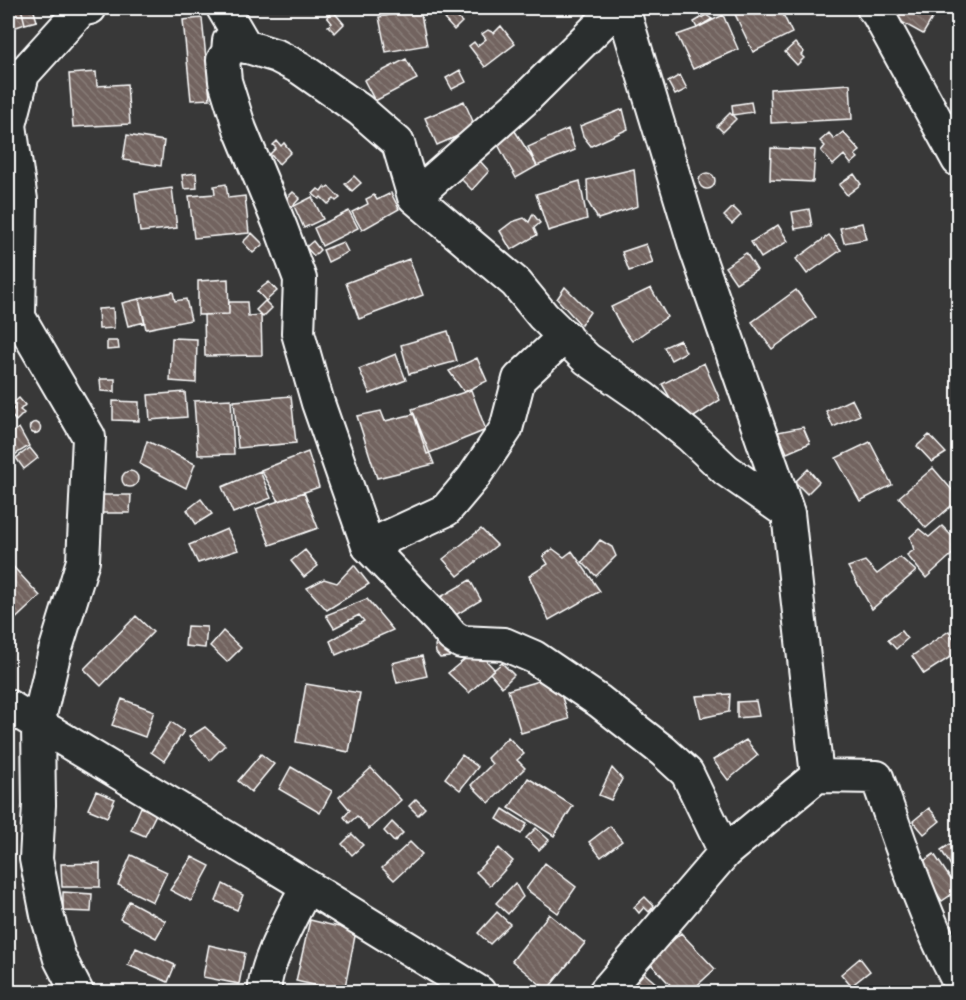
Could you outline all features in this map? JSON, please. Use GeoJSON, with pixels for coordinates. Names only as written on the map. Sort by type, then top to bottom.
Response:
{"type":"FeatureCollection","features":[{"type":"Feature","properties":{"kind":"street"},"geometry":{"type":"LineString","coordinates":[[77,993],[60,959],[47,915],[36,859],[39,805],[38,724],[54,655],[83,561],[88,437],[19,317],[21,200],[10,125],[15,77],[83,8]]}},
{"type":"Feature","properties":{"kind":"street"},"geometry":{"type":"LineString","coordinates":[[223,8],[246,47]]}},
{"type":"Feature","properties":{"kind":"street"},"geometry":{"type":"LineString","coordinates":[[414,196],[524,100],[616,8]]}},
{"type":"Feature","properties":{"kind":"street"},"geometry":{"type":"LineString","coordinates":[[622,8],[696,249],[788,513],[818,776]]}},
{"type":"Feature","properties":{"kind":"street"},"geometry":{"type":"LineString","coordinates":[[879,10],[958,160]]}},
{"type":"Feature","properties":{"kind":"street"},"geometry":{"type":"LineString","coordinates":[[725,852],[687,773],[663,751],[599,701],[534,657],[504,644],[461,642],[452,636],[368,546],[318,403],[298,333],[300,279],[240,129],[225,81],[223,60],[228,52],[230,41],[277,56],[300,68],[360,110],[398,143],[414,196],[516,283],[543,316],[587,359],[642,397],[682,429],[726,470],[788,513]]}},
{"type":"Feature","properties":{"kind":"street"},"geometry":{"type":"LineString","coordinates":[[368,546],[446,510],[473,477],[506,429],[519,379],[565,336]]}},
{"type":"Feature","properties":{"kind":"street"},"geometry":{"type":"LineString","coordinates":[[8,706],[307,886],[479,993]]}},
{"type":"Feature","properties":{"kind":"street"},"geometry":{"type":"LineString","coordinates":[[605,993],[725,852],[818,776],[877,777],[927,916],[958,981]]}},
{"type":"Feature","properties":{"kind":"street"},"geometry":{"type":"LineString","coordinates":[[265,993],[264,984],[269,964],[307,886]]}},
{"type":"Feature","properties":{"kind":"building"},"geometry":{"type":"Polygon","coordinates":[[[8,8],[21,8],[25,24],[8,30],[8,8]]]}},
{"type":"Feature","properties":{"kind":"building"},"geometry":{"type":"Polygon","coordinates":[[[21,8],[33,8],[37,21],[25,24],[21,8]]]}},
{"type":"Feature","properties":{"kind":"building"},"geometry":{"type":"Polygon","coordinates":[[[732,8],[780,8],[792,33],[753,52],[732,8]]]}},
{"type":"Feature","properties":{"kind":"building"},"geometry":{"type":"Polygon","coordinates":[[[903,8],[929,8],[936,12],[923,34],[896,19],[903,8]]]}},
{"type":"Feature","properties":{"kind":"building"},"geometry":{"type":"Polygon","coordinates":[[[420,10],[427,45],[386,52],[379,17],[420,10]]]}},
{"type":"Feature","properties":{"kind":"building"},"geometry":{"type":"Polygon","coordinates":[[[333,11],[344,24],[335,33],[328,26],[332,23],[327,17],[333,11]]]}},
{"type":"Feature","properties":{"kind":"building"},"geometry":{"type":"Polygon","coordinates":[[[452,13],[462,22],[454,30],[445,20],[452,13]]]}},
{"type":"Feature","properties":{"kind":"building"},"geometry":{"type":"Polygon","coordinates":[[[706,15],[712,19],[697,28],[694,22],[706,15]]]}},
{"type":"Feature","properties":{"kind":"building"},"geometry":{"type":"Polygon","coordinates":[[[723,15],[738,49],[693,69],[677,35],[723,15]]]}},
{"type":"Feature","properties":{"kind":"building"},"geometry":{"type":"Polygon","coordinates":[[[202,18],[210,99],[191,100],[183,20],[202,18]]]}},
{"type":"Feature","properties":{"kind":"building"},"geometry":{"type":"Polygon","coordinates":[[[501,26],[515,44],[485,67],[469,46],[474,42],[477,46],[486,39],[482,34],[488,30],[494,33],[501,26]]]}},
{"type":"Feature","properties":{"kind":"building"},"geometry":{"type":"Polygon","coordinates":[[[795,43],[804,52],[801,55],[804,58],[797,65],[785,52],[795,43]]]}},
{"type":"Feature","properties":{"kind":"building"},"geometry":{"type":"Polygon","coordinates":[[[406,59],[417,79],[375,101],[364,80],[406,59]]]}},
{"type":"Feature","properties":{"kind":"building"},"geometry":{"type":"Polygon","coordinates":[[[460,70],[466,82],[452,89],[446,78],[460,70]]]}},
{"type":"Feature","properties":{"kind":"building"},"geometry":{"type":"Polygon","coordinates":[[[96,72],[97,86],[127,84],[130,124],[73,127],[69,74],[96,72]]]}},
{"type":"Feature","properties":{"kind":"building"},"geometry":{"type":"Polygon","coordinates":[[[680,75],[687,89],[675,95],[668,82],[680,75]]]}},
{"type":"Feature","properties":{"kind":"building"},"geometry":{"type":"Polygon","coordinates":[[[850,84],[852,119],[771,123],[770,89],[850,84]]]}},
{"type":"Feature","properties":{"kind":"building"},"geometry":{"type":"Polygon","coordinates":[[[464,101],[476,128],[437,145],[425,118],[464,101]]]}},
{"type":"Feature","properties":{"kind":"building"},"geometry":{"type":"Polygon","coordinates":[[[751,102],[753,112],[733,115],[732,105],[751,102]]]}},
{"type":"Feature","properties":{"kind":"building"},"geometry":{"type":"Polygon","coordinates":[[[623,109],[628,129],[591,146],[583,136],[580,126],[623,109]]]}},
{"type":"Feature","properties":{"kind":"building"},"geometry":{"type":"Polygon","coordinates":[[[730,113],[736,119],[723,132],[717,126],[730,113]]]}},
{"type":"Feature","properties":{"kind":"building"},"geometry":{"type":"Polygon","coordinates":[[[508,120],[537,166],[516,178],[495,139],[508,120]]]}},
{"type":"Feature","properties":{"kind":"building"},"geometry":{"type":"Polygon","coordinates":[[[568,129],[575,150],[537,166],[528,147],[568,129]]]}},
{"type":"Feature","properties":{"kind":"building"},"geometry":{"type":"Polygon","coordinates":[[[843,132],[860,151],[855,155],[858,158],[851,164],[844,155],[833,165],[821,151],[825,146],[820,141],[829,133],[834,139],[843,132]]]}},
{"type":"Feature","properties":{"kind":"building"},"geometry":{"type":"Polygon","coordinates":[[[127,135],[164,141],[161,166],[123,160],[127,135]]]}},
{"type":"Feature","properties":{"kind":"building"},"geometry":{"type":"Polygon","coordinates":[[[277,141],[281,146],[284,143],[291,152],[279,164],[270,154],[276,148],[273,145],[277,141]]]}},
{"type":"Feature","properties":{"kind":"building"},"geometry":{"type":"Polygon","coordinates":[[[771,148],[815,150],[813,182],[770,180],[771,148]]]}},
{"type":"Feature","properties":{"kind":"building"},"geometry":{"type":"Polygon","coordinates":[[[470,150],[489,171],[472,190],[453,171],[470,150]]]}},
{"type":"Feature","properties":{"kind":"building"},"geometry":{"type":"Polygon","coordinates":[[[634,169],[638,206],[598,219],[588,202],[587,180],[634,169]]]}},
{"type":"Feature","properties":{"kind":"building"},"geometry":{"type":"Polygon","coordinates":[[[196,173],[197,188],[184,189],[182,175],[196,173]]]}},
{"type":"Feature","properties":{"kind":"building"},"geometry":{"type":"Polygon","coordinates":[[[707,173],[715,181],[707,189],[699,181],[707,173]]]}},
{"type":"Feature","properties":{"kind":"building"},"geometry":{"type":"Polygon","coordinates":[[[854,174],[861,184],[847,195],[839,185],[854,174]]]}},
{"type":"Feature","properties":{"kind":"building"},"geometry":{"type":"Polygon","coordinates":[[[354,176],[361,183],[352,191],[345,184],[354,176]]]}},
{"type":"Feature","properties":{"kind":"building"},"geometry":{"type":"Polygon","coordinates":[[[580,181],[587,219],[548,231],[536,194],[580,181]]]}},
{"type":"Feature","properties":{"kind":"building"},"geometry":{"type":"Polygon","coordinates":[[[226,184],[228,198],[245,196],[249,233],[194,238],[189,196],[215,194],[214,186],[226,184]]]}},
{"type":"Feature","properties":{"kind":"building"},"geometry":{"type":"Polygon","coordinates":[[[324,187],[326,189],[329,187],[340,198],[328,204],[321,197],[319,199],[313,194],[324,187]]]}},
{"type":"Feature","properties":{"kind":"building"},"geometry":{"type":"Polygon","coordinates":[[[172,188],[177,228],[140,232],[135,193],[172,188]]]}},
{"type":"Feature","properties":{"kind":"building"},"geometry":{"type":"Polygon","coordinates":[[[293,192],[300,198],[290,209],[284,203],[293,192]]]}},
{"type":"Feature","properties":{"kind":"building"},"geometry":{"type":"Polygon","coordinates":[[[391,193],[399,209],[362,230],[352,212],[368,204],[366,199],[374,195],[377,200],[391,193]]]}},
{"type":"Feature","properties":{"kind":"building"},"geometry":{"type":"Polygon","coordinates":[[[312,197],[323,219],[304,228],[294,206],[312,197]]]}},
{"type":"Feature","properties":{"kind":"building"},"geometry":{"type":"Polygon","coordinates":[[[733,207],[741,215],[732,224],[724,216],[733,207]]]}},
{"type":"Feature","properties":{"kind":"building"},"geometry":{"type":"Polygon","coordinates":[[[809,209],[812,226],[795,229],[792,212],[809,209]]]}},
{"type":"Feature","properties":{"kind":"building"},"geometry":{"type":"Polygon","coordinates":[[[349,211],[358,228],[322,246],[314,228],[349,211]]]}},
{"type":"Feature","properties":{"kind":"building"},"geometry":{"type":"Polygon","coordinates":[[[533,214],[540,223],[534,228],[537,235],[511,250],[500,231],[512,222],[524,218],[529,222],[533,214]]]}},
{"type":"Feature","properties":{"kind":"building"},"geometry":{"type":"Polygon","coordinates":[[[862,223],[866,239],[844,243],[840,228],[862,223]]]}},
{"type":"Feature","properties":{"kind":"building"},"geometry":{"type":"Polygon","coordinates":[[[778,225],[788,241],[761,258],[751,242],[778,225]]]}},
{"type":"Feature","properties":{"kind":"building"},"geometry":{"type":"Polygon","coordinates":[[[252,233],[263,244],[253,253],[243,242],[252,233]]]}},
{"type":"Feature","properties":{"kind":"building"},"geometry":{"type":"Polygon","coordinates":[[[829,235],[841,250],[807,274],[796,259],[829,235]]]}},
{"type":"Feature","properties":{"kind":"building"},"geometry":{"type":"Polygon","coordinates":[[[313,241],[320,250],[314,256],[306,247],[313,241]]]}},
{"type":"Feature","properties":{"kind":"building"},"geometry":{"type":"Polygon","coordinates":[[[343,242],[348,252],[328,262],[323,250],[343,242]]]}},
{"type":"Feature","properties":{"kind":"building"},"geometry":{"type":"Polygon","coordinates":[[[646,244],[653,263],[629,271],[622,252],[646,244]]]}},
{"type":"Feature","properties":{"kind":"building"},"geometry":{"type":"Polygon","coordinates":[[[746,253],[757,270],[736,283],[725,267],[746,253]]]}},
{"type":"Feature","properties":{"kind":"building"},"geometry":{"type":"Polygon","coordinates":[[[409,259],[423,295],[359,319],[346,283],[409,259]]]}},
{"type":"Feature","properties":{"kind":"building"},"geometry":{"type":"Polygon","coordinates":[[[228,279],[229,314],[198,315],[198,281],[228,279]]]}},
{"type":"Feature","properties":{"kind":"building"},"geometry":{"type":"Polygon","coordinates":[[[269,282],[277,291],[266,301],[257,291],[269,282]]]}},
{"type":"Feature","properties":{"kind":"building"},"geometry":{"type":"Polygon","coordinates":[[[565,287],[590,312],[581,325],[557,299],[565,287]]]}},
{"type":"Feature","properties":{"kind":"building"},"geometry":{"type":"Polygon","coordinates":[[[651,288],[667,317],[632,341],[611,307],[651,288]]]}},
{"type":"Feature","properties":{"kind":"building"},"geometry":{"type":"Polygon","coordinates":[[[796,290],[816,317],[772,349],[752,322],[796,290]]]}},
{"type":"Feature","properties":{"kind":"building"},"geometry":{"type":"Polygon","coordinates":[[[173,292],[175,301],[186,299],[191,320],[146,329],[139,299],[173,292]]]}},
{"type":"Feature","properties":{"kind":"building"},"geometry":{"type":"Polygon","coordinates":[[[139,299],[145,322],[128,326],[122,303],[139,299]]]}},
{"type":"Feature","properties":{"kind":"building"},"geometry":{"type":"Polygon","coordinates":[[[265,301],[272,308],[263,317],[256,310],[265,301]]]}},
{"type":"Feature","properties":{"kind":"building"},"geometry":{"type":"Polygon","coordinates":[[[229,302],[247,302],[248,316],[261,315],[262,355],[205,356],[204,315],[229,314],[229,302]]]}},
{"type":"Feature","properties":{"kind":"building"},"geometry":{"type":"Polygon","coordinates":[[[113,308],[114,328],[99,329],[98,309],[113,308]]]}},
{"type":"Feature","properties":{"kind":"building"},"geometry":{"type":"Polygon","coordinates":[[[448,331],[457,361],[409,374],[401,345],[448,331]]]}},
{"type":"Feature","properties":{"kind":"building"},"geometry":{"type":"Polygon","coordinates":[[[172,338],[197,339],[196,383],[170,381],[172,338]]]}},
{"type":"Feature","properties":{"kind":"building"},"geometry":{"type":"Polygon","coordinates":[[[680,340],[686,352],[671,360],[664,347],[680,340]]]}},
{"type":"Feature","properties":{"kind":"building"},"geometry":{"type":"Polygon","coordinates":[[[107,341],[118,341],[119,349],[107,350],[107,341]]]}},
{"type":"Feature","properties":{"kind":"building"},"geometry":{"type":"Polygon","coordinates":[[[396,354],[406,380],[370,394],[359,369],[396,354]]]}},
{"type":"Feature","properties":{"kind":"building"},"geometry":{"type":"Polygon","coordinates":[[[477,358],[487,381],[464,392],[449,371],[477,358]]]}},
{"type":"Feature","properties":{"kind":"building"},"geometry":{"type":"Polygon","coordinates":[[[704,363],[720,400],[685,423],[662,384],[704,363]]]}},
{"type":"Feature","properties":{"kind":"building"},"geometry":{"type":"Polygon","coordinates":[[[100,379],[115,379],[115,392],[101,391],[100,379]]]}},
{"type":"Feature","properties":{"kind":"building"},"geometry":{"type":"Polygon","coordinates":[[[471,390],[486,430],[427,454],[412,409],[471,390]]]}},
{"type":"Feature","properties":{"kind":"building"},"geometry":{"type":"Polygon","coordinates":[[[185,392],[187,417],[150,420],[148,395],[185,392]]]}},
{"type":"Feature","properties":{"kind":"building"},"geometry":{"type":"Polygon","coordinates":[[[291,396],[296,443],[238,448],[234,401],[291,396]]]}},
{"type":"Feature","properties":{"kind":"building"},"geometry":{"type":"Polygon","coordinates":[[[19,398],[25,405],[20,410],[24,413],[16,421],[9,413],[14,409],[11,405],[19,398]]]}},
{"type":"Feature","properties":{"kind":"building"},"geometry":{"type":"Polygon","coordinates":[[[231,399],[234,454],[198,455],[194,401],[231,399]]]}},
{"type":"Feature","properties":{"kind":"building"},"geometry":{"type":"Polygon","coordinates":[[[852,399],[860,415],[833,427],[826,411],[852,399]]]}},
{"type":"Feature","properties":{"kind":"building"},"geometry":{"type":"Polygon","coordinates":[[[113,401],[139,402],[139,421],[113,420],[113,401]]]}},
{"type":"Feature","properties":{"kind":"building"},"geometry":{"type":"Polygon","coordinates":[[[381,411],[385,421],[414,414],[434,464],[377,478],[357,416],[381,411]]]}},
{"type":"Feature","properties":{"kind":"building"},"geometry":{"type":"Polygon","coordinates":[[[35,423],[39,424],[39,432],[35,433],[31,432],[30,428],[31,424],[35,423]]]}},
{"type":"Feature","properties":{"kind":"building"},"geometry":{"type":"Polygon","coordinates":[[[803,427],[810,443],[787,453],[778,432],[803,427]]]}},
{"type":"Feature","properties":{"kind":"building"},"geometry":{"type":"Polygon","coordinates":[[[19,428],[29,446],[8,459],[8,435],[19,428]]]}},
{"type":"Feature","properties":{"kind":"building"},"geometry":{"type":"Polygon","coordinates":[[[929,435],[946,453],[932,462],[917,446],[929,435]]]}},
{"type":"Feature","properties":{"kind":"building"},"geometry":{"type":"Polygon","coordinates":[[[147,441],[195,464],[186,488],[140,464],[147,441]]]}},
{"type":"Feature","properties":{"kind":"building"},"geometry":{"type":"Polygon","coordinates":[[[870,442],[892,485],[860,501],[836,458],[870,442]]]}},
{"type":"Feature","properties":{"kind":"building"},"geometry":{"type":"Polygon","coordinates":[[[30,448],[38,458],[24,469],[16,458],[30,448]]]}},
{"type":"Feature","properties":{"kind":"building"},"geometry":{"type":"Polygon","coordinates":[[[308,452],[319,487],[279,501],[261,470],[308,452]]]}},
{"type":"Feature","properties":{"kind":"building"},"geometry":{"type":"Polygon","coordinates":[[[933,468],[958,497],[958,500],[926,528],[899,497],[933,468]]]}},
{"type":"Feature","properties":{"kind":"building"},"geometry":{"type":"Polygon","coordinates":[[[808,469],[819,482],[807,494],[795,482],[808,469]]]}},
{"type":"Feature","properties":{"kind":"building"},"geometry":{"type":"Polygon","coordinates":[[[127,471],[133,471],[138,479],[136,485],[127,487],[122,482],[122,476],[127,471]]]}},
{"type":"Feature","properties":{"kind":"building"},"geometry":{"type":"Polygon","coordinates":[[[260,471],[271,498],[233,513],[222,487],[260,471]]]}},
{"type":"Feature","properties":{"kind":"building"},"geometry":{"type":"Polygon","coordinates":[[[304,492],[318,528],[270,545],[256,509],[304,492]]]}},
{"type":"Feature","properties":{"kind":"building"},"geometry":{"type":"Polygon","coordinates":[[[95,495],[131,495],[130,513],[91,513],[95,495]]]}},
{"type":"Feature","properties":{"kind":"building"},"geometry":{"type":"Polygon","coordinates":[[[201,499],[212,514],[196,524],[187,510],[201,499]]]}},
{"type":"Feature","properties":{"kind":"building"},"geometry":{"type":"Polygon","coordinates":[[[942,526],[958,542],[958,549],[926,578],[907,555],[914,550],[910,537],[919,529],[929,537],[942,526]]]}},
{"type":"Feature","properties":{"kind":"building"},"geometry":{"type":"Polygon","coordinates":[[[227,529],[238,550],[198,563],[189,545],[227,529]]]}},
{"type":"Feature","properties":{"kind":"building"},"geometry":{"type":"Polygon","coordinates":[[[481,529],[497,545],[458,576],[443,559],[481,529]]]}},
{"type":"Feature","properties":{"kind":"building"},"geometry":{"type":"Polygon","coordinates":[[[600,540],[612,547],[616,556],[596,576],[582,562],[600,540]]]}},
{"type":"Feature","properties":{"kind":"building"},"geometry":{"type":"Polygon","coordinates":[[[553,549],[564,557],[572,551],[600,591],[549,620],[529,576],[548,564],[543,556],[553,549]]]}},
{"type":"Feature","properties":{"kind":"building"},"geometry":{"type":"Polygon","coordinates":[[[305,550],[318,566],[304,577],[291,561],[305,550]]]}},
{"type":"Feature","properties":{"kind":"building"},"geometry":{"type":"Polygon","coordinates":[[[900,557],[916,571],[872,609],[848,567],[865,561],[877,574],[900,557]]]}},
{"type":"Feature","properties":{"kind":"building"},"geometry":{"type":"Polygon","coordinates":[[[8,561],[40,596],[8,626],[8,561]]]}},
{"type":"Feature","properties":{"kind":"building"},"geometry":{"type":"Polygon","coordinates":[[[354,565],[369,584],[327,610],[307,588],[324,579],[337,583],[354,565]]]}},
{"type":"Feature","properties":{"kind":"building"},"geometry":{"type":"Polygon","coordinates":[[[470,580],[481,600],[449,619],[437,599],[470,580]]]}},
{"type":"Feature","properties":{"kind":"building"},"geometry":{"type":"Polygon","coordinates":[[[367,599],[393,630],[336,655],[330,641],[364,621],[359,615],[334,628],[326,615],[367,599]]]}},
{"type":"Feature","properties":{"kind":"building"},"geometry":{"type":"Polygon","coordinates":[[[136,616],[153,632],[101,686],[84,669],[136,616]]]}},
{"type":"Feature","properties":{"kind":"building"},"geometry":{"type":"Polygon","coordinates":[[[187,626],[207,627],[205,648],[185,646],[187,626]]]}},
{"type":"Feature","properties":{"kind":"building"},"geometry":{"type":"Polygon","coordinates":[[[223,631],[241,648],[227,662],[210,646],[223,631]]]}},
{"type":"Feature","properties":{"kind":"building"},"geometry":{"type":"Polygon","coordinates":[[[901,631],[907,639],[896,649],[888,640],[901,631]]]}},
{"type":"Feature","properties":{"kind":"building"},"geometry":{"type":"Polygon","coordinates":[[[949,631],[958,646],[958,652],[924,674],[912,656],[949,631]]]}},
{"type":"Feature","properties":{"kind":"building"},"geometry":{"type":"Polygon","coordinates":[[[440,641],[453,651],[449,657],[440,658],[436,653],[435,645],[440,641]]]}},
{"type":"Feature","properties":{"kind":"building"},"geometry":{"type":"Polygon","coordinates":[[[476,650],[494,669],[469,693],[448,673],[476,650]]]}},
{"type":"Feature","properties":{"kind":"building"},"geometry":{"type":"Polygon","coordinates":[[[422,656],[427,676],[397,683],[392,663],[422,656]]]}},
{"type":"Feature","properties":{"kind":"building"},"geometry":{"type":"Polygon","coordinates":[[[502,663],[514,675],[502,687],[490,673],[502,663]]]}},
{"type":"Feature","properties":{"kind":"building"},"geometry":{"type":"Polygon","coordinates":[[[555,676],[569,719],[521,733],[508,690],[555,676]]]}},
{"type":"Feature","properties":{"kind":"building"},"geometry":{"type":"Polygon","coordinates":[[[306,684],[360,693],[349,752],[296,742],[306,684]]]}},
{"type":"Feature","properties":{"kind":"building"},"geometry":{"type":"Polygon","coordinates":[[[730,694],[729,712],[701,718],[696,696],[730,694]]]}},
{"type":"Feature","properties":{"kind":"building"},"geometry":{"type":"Polygon","coordinates":[[[122,699],[154,711],[145,737],[112,725],[122,699]]]}},
{"type":"Feature","properties":{"kind":"building"},"geometry":{"type":"Polygon","coordinates":[[[756,701],[759,716],[737,718],[737,702],[756,701]]]}},
{"type":"Feature","properties":{"kind":"building"},"geometry":{"type":"Polygon","coordinates":[[[171,722],[184,731],[164,761],[151,752],[171,722]]]}},
{"type":"Feature","properties":{"kind":"building"},"geometry":{"type":"Polygon","coordinates":[[[205,727],[225,745],[210,760],[189,737],[205,727]]]}},
{"type":"Feature","properties":{"kind":"building"},"geometry":{"type":"Polygon","coordinates":[[[508,737],[524,754],[517,760],[525,768],[489,803],[471,785],[492,764],[487,758],[508,737]]]}},
{"type":"Feature","properties":{"kind":"building"},"geometry":{"type":"Polygon","coordinates":[[[746,740],[758,755],[728,780],[713,760],[746,740]]]}},
{"type":"Feature","properties":{"kind":"building"},"geometry":{"type":"Polygon","coordinates":[[[261,754],[274,764],[251,792],[238,781],[261,754]]]}},
{"type":"Feature","properties":{"kind":"building"},"geometry":{"type":"Polygon","coordinates":[[[462,755],[478,767],[460,790],[445,778],[462,755]]]}},
{"type":"Feature","properties":{"kind":"building"},"geometry":{"type":"Polygon","coordinates":[[[291,767],[332,791],[320,813],[279,789],[291,767]]]}},
{"type":"Feature","properties":{"kind":"building"},"geometry":{"type":"Polygon","coordinates":[[[371,768],[401,800],[369,829],[357,816],[349,823],[344,817],[350,810],[339,797],[371,768]]]}},
{"type":"Feature","properties":{"kind":"building"},"geometry":{"type":"Polygon","coordinates":[[[612,768],[622,779],[611,800],[599,795],[612,768]]]}},
{"type":"Feature","properties":{"kind":"building"},"geometry":{"type":"Polygon","coordinates":[[[528,778],[573,806],[554,836],[509,808],[528,778]]]}},
{"type":"Feature","properties":{"kind":"building"},"geometry":{"type":"Polygon","coordinates":[[[96,791],[115,799],[107,817],[88,809],[96,791]]]}},
{"type":"Feature","properties":{"kind":"building"},"geometry":{"type":"Polygon","coordinates":[[[416,799],[425,808],[418,815],[409,806],[416,799]]]}},
{"type":"Feature","properties":{"kind":"building"},"geometry":{"type":"Polygon","coordinates":[[[141,807],[156,814],[145,836],[131,830],[141,807]]]}},
{"type":"Feature","properties":{"kind":"building"},"geometry":{"type":"Polygon","coordinates":[[[929,808],[940,821],[924,834],[913,821],[929,808]]]}},
{"type":"Feature","properties":{"kind":"building"},"geometry":{"type":"Polygon","coordinates":[[[503,809],[527,824],[521,834],[497,819],[503,809]]]}},
{"type":"Feature","properties":{"kind":"building"},"geometry":{"type":"Polygon","coordinates":[[[392,822],[403,833],[394,842],[384,831],[392,822]]]}},
{"type":"Feature","properties":{"kind":"building"},"geometry":{"type":"Polygon","coordinates":[[[610,826],[622,841],[601,857],[589,842],[610,826]]]}},
{"type":"Feature","properties":{"kind":"building"},"geometry":{"type":"Polygon","coordinates":[[[536,828],[549,840],[539,850],[526,838],[536,828]]]}},
{"type":"Feature","properties":{"kind":"building"},"geometry":{"type":"Polygon","coordinates":[[[352,834],[363,845],[352,855],[342,844],[352,834]]]}},
{"type":"Feature","properties":{"kind":"building"},"geometry":{"type":"Polygon","coordinates":[[[958,839],[958,877],[941,850],[958,839]]]}},
{"type":"Feature","properties":{"kind":"building"},"geometry":{"type":"Polygon","coordinates":[[[410,842],[422,854],[394,880],[382,868],[410,842]]]}},
{"type":"Feature","properties":{"kind":"building"},"geometry":{"type":"Polygon","coordinates":[[[499,848],[513,861],[490,886],[476,872],[499,848]]]}},
{"type":"Feature","properties":{"kind":"building"},"geometry":{"type":"Polygon","coordinates":[[[934,854],[958,890],[942,901],[918,865],[934,854]]]}},
{"type":"Feature","properties":{"kind":"building"},"geometry":{"type":"Polygon","coordinates":[[[131,855],[167,872],[153,902],[118,885],[131,855]]]}},
{"type":"Feature","properties":{"kind":"building"},"geometry":{"type":"Polygon","coordinates":[[[192,857],[210,866],[191,901],[170,890],[192,857]]]}},
{"type":"Feature","properties":{"kind":"building"},"geometry":{"type":"Polygon","coordinates":[[[100,863],[100,887],[62,887],[61,864],[100,863]]]}},
{"type":"Feature","properties":{"kind":"building"},"geometry":{"type":"Polygon","coordinates":[[[545,863],[576,887],[558,913],[526,889],[545,863]]]}},
{"type":"Feature","properties":{"kind":"building"},"geometry":{"type":"Polygon","coordinates":[[[515,883],[523,897],[508,914],[496,903],[515,883]]]}},
{"type":"Feature","properties":{"kind":"building"},"geometry":{"type":"Polygon","coordinates":[[[223,884],[243,895],[237,910],[216,901],[223,884]]]}},
{"type":"Feature","properties":{"kind":"building"},"geometry":{"type":"Polygon","coordinates":[[[63,892],[92,894],[91,912],[63,911],[63,892]]]}},
{"type":"Feature","properties":{"kind":"building"},"geometry":{"type":"Polygon","coordinates":[[[645,897],[654,906],[649,912],[644,907],[639,913],[634,907],[645,897]]]}},
{"type":"Feature","properties":{"kind":"building"},"geometry":{"type":"Polygon","coordinates":[[[129,901],[166,921],[156,938],[120,919],[129,901]]]}},
{"type":"Feature","properties":{"kind":"building"},"geometry":{"type":"Polygon","coordinates":[[[497,912],[510,924],[490,944],[478,933],[497,912]]]}},
{"type":"Feature","properties":{"kind":"building"},"geometry":{"type":"Polygon","coordinates":[[[549,914],[585,943],[547,990],[512,961],[549,914]]]}},
{"type":"Feature","properties":{"kind":"building"},"geometry":{"type":"Polygon","coordinates":[[[310,920],[356,931],[344,992],[296,981],[310,920]]]}},
{"type":"Feature","properties":{"kind":"building"},"geometry":{"type":"Polygon","coordinates":[[[681,933],[715,969],[690,992],[677,992],[649,962],[681,933]]]}},
{"type":"Feature","properties":{"kind":"building"},"geometry":{"type":"Polygon","coordinates":[[[209,945],[245,953],[239,984],[203,977],[209,945]]]}},
{"type":"Feature","properties":{"kind":"building"},"geometry":{"type":"Polygon","coordinates":[[[136,948],[175,965],[168,982],[128,965],[136,948]]]}},
{"type":"Feature","properties":{"kind":"building"},"geometry":{"type":"Polygon","coordinates":[[[860,958],[870,971],[851,986],[841,974],[860,958]]]}},
{"type":"Feature","properties":{"kind":"building"},"geometry":{"type":"Polygon","coordinates":[[[643,972],[666,992],[625,992],[643,972]]]}}]}
